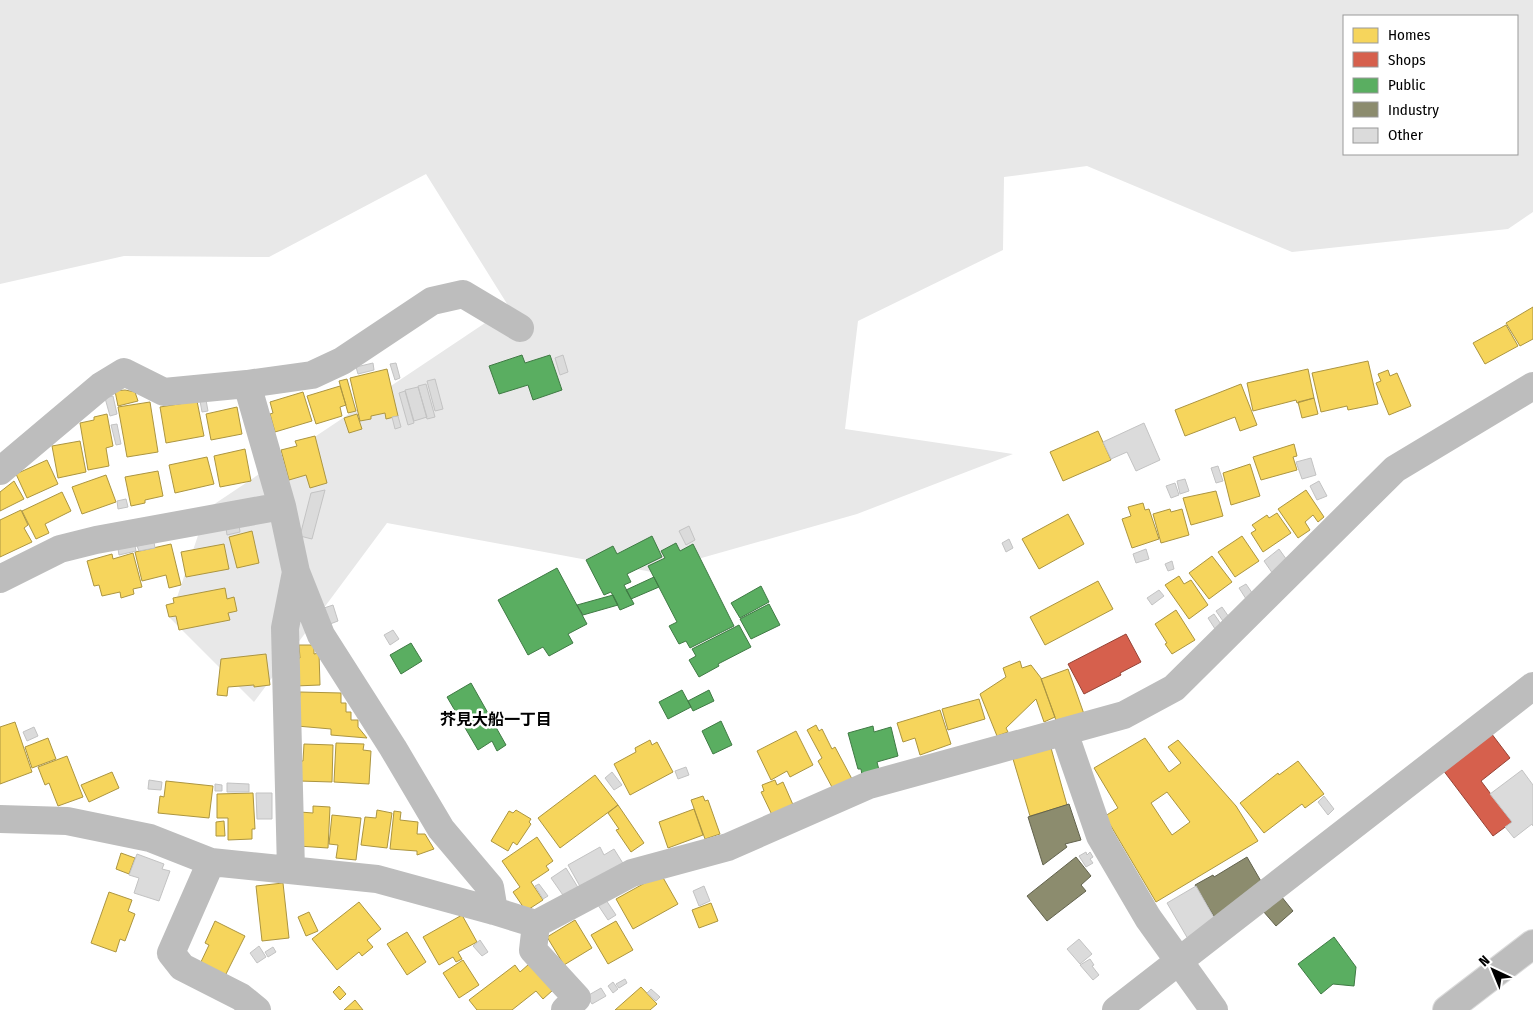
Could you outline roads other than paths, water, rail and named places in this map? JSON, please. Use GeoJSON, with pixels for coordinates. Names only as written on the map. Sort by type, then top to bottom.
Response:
{"type":"FeatureCollection","features":[{"type":"Feature","properties":{"kind":"street"},"geometry":{"type":"LineString","coordinates":[[0,471],[101,386],[124,372],[164,392],[247,384],[312,375],[342,361],[432,301],[463,294],[520,328]]}},
{"type":"Feature","properties":{"kind":"street"},"geometry":{"type":"LineString","coordinates":[[247,384],[282,506],[296,572],[320,635],[393,748],[441,829],[490,887],[494,911]]}},
{"type":"Feature","properties":{"kind":"street"},"geometry":{"type":"LineString","coordinates":[[0,818],[67,820],[150,838],[211,862],[376,879],[536,924],[632,873],[728,847],[869,785],[1124,715],[1174,688],[1395,469],[1533,386]]}},
{"type":"Feature","properties":{"kind":"street"},"geometry":{"type":"LineString","coordinates":[[0,579],[60,549],[96,540],[282,506]]}},
{"type":"Feature","properties":{"kind":"street"},"geometry":{"type":"LineString","coordinates":[[290,870],[285,628],[296,572]]}},
{"type":"Feature","properties":{"kind":"street"},"geometry":{"type":"LineString","coordinates":[[1116,1010],[1533,686]]}},
{"type":"Feature","properties":{"kind":"street"},"geometry":{"type":"LineString","coordinates":[[1064,732],[1100,836],[1148,918],[1214,1010]]}},
{"type":"Feature","properties":{"kind":"street"},"geometry":{"type":"LineString","coordinates":[[211,862],[171,953],[182,967],[241,997],[257,1010]]}},
{"type":"Feature","properties":{"kind":"street"},"geometry":{"type":"LineString","coordinates":[[536,924],[533,950],[571,1004]]}},
{"type":"Feature","properties":{"kind":"street"},"geometry":{"type":"LineString","coordinates":[[1447,1010],[1533,944]]}},
{"type":"Feature","properties":{"kind":"district","name":"芥見大船一丁目"},"geometry":{"type":"Point","coordinates":[496,719]}}]}
